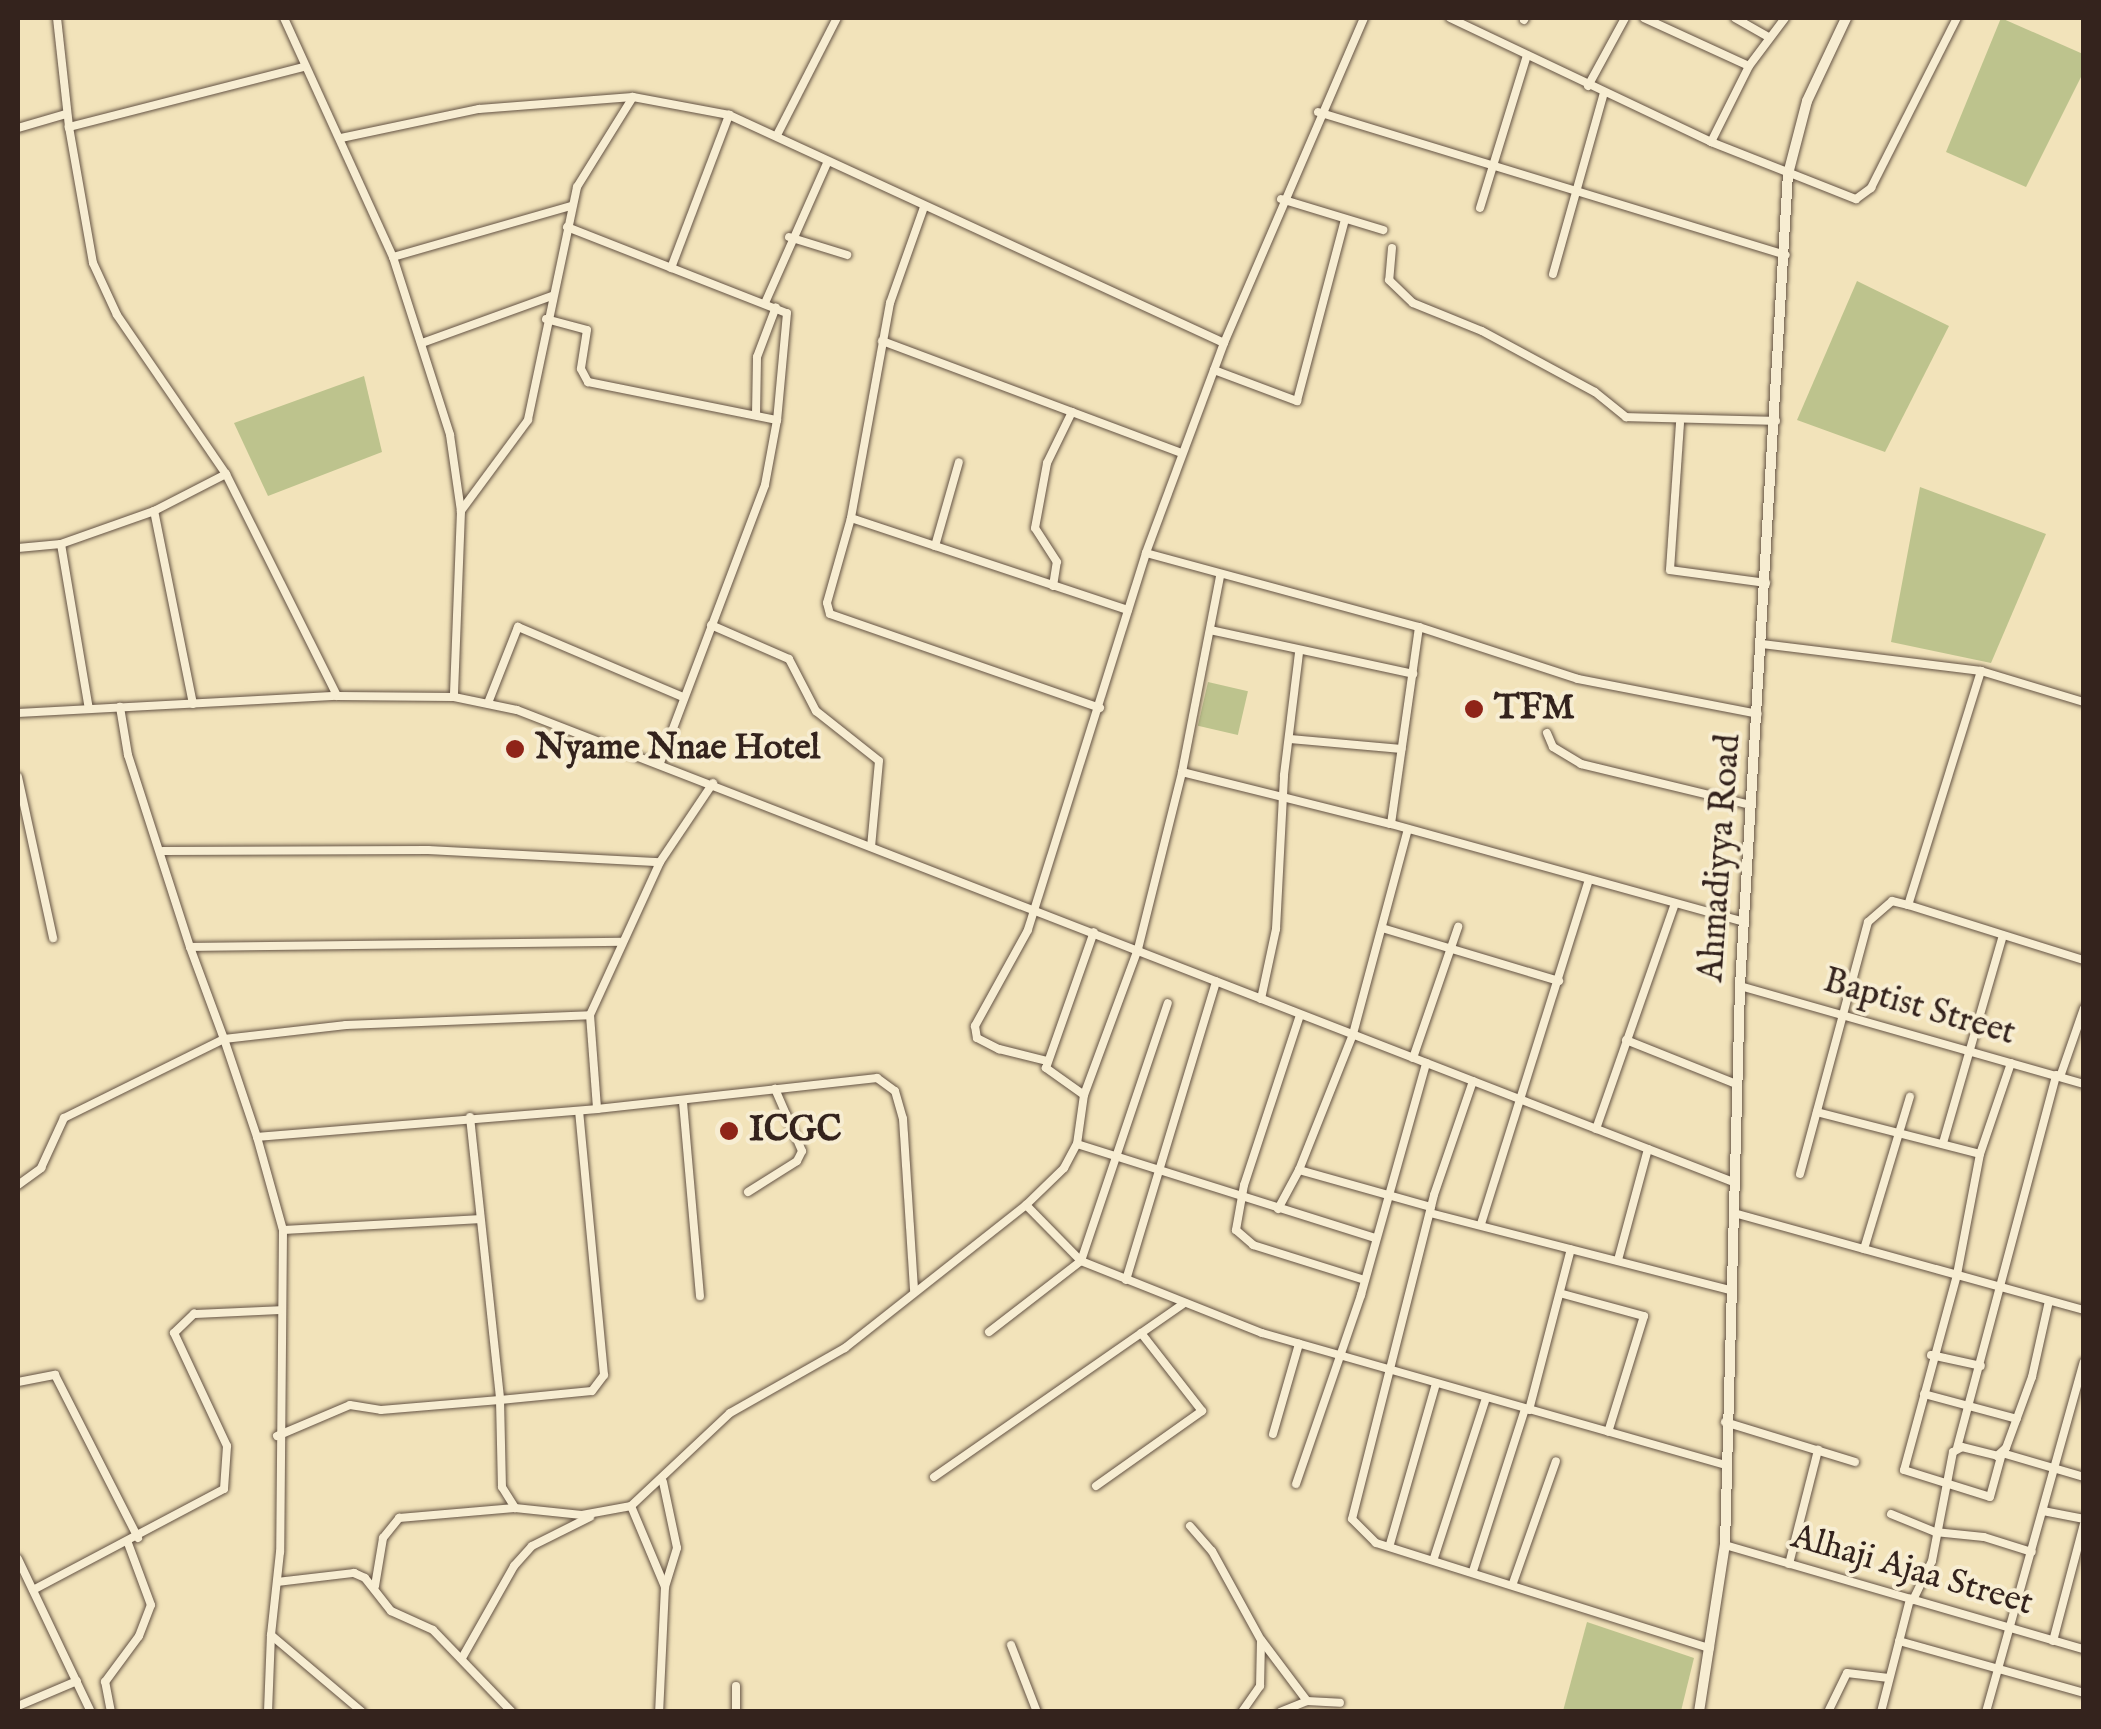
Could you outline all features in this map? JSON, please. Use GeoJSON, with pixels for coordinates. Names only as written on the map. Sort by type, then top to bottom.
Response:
{"type":"FeatureCollection","features":[{"type":"Feature","properties":{"kind":"street"},"geometry":{"type":"LineString","coordinates":[[56,18],[66,114],[93,263],[117,315],[226,474],[336,696]]}},
{"type":"Feature","properties":{"kind":"street"},"geometry":{"type":"LineString","coordinates":[[284,18],[302,67],[341,138],[393,257],[450,436],[461,511],[454,698]]}},
{"type":"Feature","properties":{"kind":"street"},"geometry":{"type":"LineString","coordinates":[[777,135],[837,18]]}},
{"type":"Feature","properties":{"kind":"street"},"geometry":{"type":"LineString","coordinates":[[1048,1062],[999,1050],[974,1032],[1024,940],[1146,553],[1224,343],[1318,112],[1364,18]]}},
{"type":"Feature","properties":{"kind":"street"},"geometry":{"type":"LineString","coordinates":[[1450,18],[1588,86],[1844,198],[1864,196],[1957,18]]}},
{"type":"Feature","properties":{"kind":"street"},"geometry":{"type":"LineString","coordinates":[[1588,86],[1625,18]]}},
{"type":"Feature","properties":{"kind":"street"},"geometry":{"type":"LineString","coordinates":[[1644,18],[1749,66]]}},
{"type":"Feature","properties":{"kind":"street"},"geometry":{"type":"LineString","coordinates":[[1665,29],[1672,18]]}},
{"type":"Feature","properties":{"kind":"street"},"geometry":{"type":"LineString","coordinates":[[1735,18],[1770,38]]}},
{"type":"Feature","properties":{"kind":"street"},"geometry":{"type":"LineString","coordinates":[[1711,142],[1749,66],[1785,18]]}},
{"type":"Feature","properties":{"kind":"street","name":"Ahmadiyya Road"},"geometry":{"type":"LineString","coordinates":[[1700,1712],[1725,1546],[1725,1422],[1740,986],[1788,174],[1807,101],[1846,18]]}},
{"type":"Feature","properties":{"kind":"street"},"geometry":{"type":"LineString","coordinates":[[1480,208],[1527,55]]}},
{"type":"Feature","properties":{"kind":"street"},"geometry":{"type":"LineString","coordinates":[[69,127],[302,67]]}},
{"type":"Feature","properties":{"kind":"street"},"geometry":{"type":"LineString","coordinates":[[1554,274],[1604,93]]}},
{"type":"Feature","properties":{"kind":"street"},"geometry":{"type":"LineString","coordinates":[[341,138],[478,109],[632,98],[729,115],[1224,343]]}},
{"type":"Feature","properties":{"kind":"street"},"geometry":{"type":"LineString","coordinates":[[461,511],[522,434],[572,206],[584,170],[632,98]]}},
{"type":"Feature","properties":{"kind":"street"},"geometry":{"type":"LineString","coordinates":[[1318,112],[1786,255]]}},
{"type":"Feature","properties":{"kind":"street"},"geometry":{"type":"LineString","coordinates":[[18,128],[66,114]]}},
{"type":"Feature","properties":{"kind":"street"},"geometry":{"type":"LineString","coordinates":[[671,268],[729,115]]}},
{"type":"Feature","properties":{"kind":"street"},"geometry":{"type":"LineString","coordinates":[[765,303],[789,237],[828,160]]}},
{"type":"Feature","properties":{"kind":"street"},"geometry":{"type":"LineString","coordinates":[[1282,199],[1383,230]]}},
{"type":"Feature","properties":{"kind":"street"},"geometry":{"type":"LineString","coordinates":[[393,257],[572,206]]}},
{"type":"Feature","properties":{"kind":"street"},"geometry":{"type":"LineString","coordinates":[[924,207],[882,341],[851,518],[826,603],[830,614],[1100,708]]}},
{"type":"Feature","properties":{"kind":"street"},"geometry":{"type":"LineString","coordinates":[[1214,370],[1297,401],[1345,219]]}},
{"type":"Feature","properties":{"kind":"street"},"geometry":{"type":"LineString","coordinates":[[567,227],[787,313],[777,420],[765,486],[660,763]]}},
{"type":"Feature","properties":{"kind":"street"},"geometry":{"type":"LineString","coordinates":[[789,237],[847,255]]}},
{"type":"Feature","properties":{"kind":"street"},"geometry":{"type":"LineString","coordinates":[[1392,248],[1389,280],[1413,302],[1482,331],[1539,368],[1594,392],[1626,417],[1680,423],[1776,421]]}},
{"type":"Feature","properties":{"kind":"street"},"geometry":{"type":"LineString","coordinates":[[422,343],[552,296]]}},
{"type":"Feature","properties":{"kind":"street"},"geometry":{"type":"LineString","coordinates":[[756,415],[757,357],[776,307]]}},
{"type":"Feature","properties":{"kind":"street"},"geometry":{"type":"LineString","coordinates":[[546,319],[587,330],[581,369],[588,382],[777,420]]}},
{"type":"Feature","properties":{"kind":"street"},"geometry":{"type":"LineString","coordinates":[[882,341],[1182,453]]}},
{"type":"Feature","properties":{"kind":"street"},"geometry":{"type":"LineString","coordinates":[[1053,586],[1056,562],[1035,528],[1047,462],[1072,412]]}},
{"type":"Feature","properties":{"kind":"street"},"geometry":{"type":"LineString","coordinates":[[1680,423],[1670,570],[1766,583]]}},
{"type":"Feature","properties":{"kind":"street"},"geometry":{"type":"LineString","coordinates":[[935,546],[959,462]]}},
{"type":"Feature","properties":{"kind":"street"},"geometry":{"type":"LineString","coordinates":[[18,548],[61,544],[154,510],[226,474]]}},
{"type":"Feature","properties":{"kind":"street"},"geometry":{"type":"LineString","coordinates":[[154,510],[193,704]]}},
{"type":"Feature","properties":{"kind":"street"},"geometry":{"type":"LineString","coordinates":[[851,518],[1128,610]]}},
{"type":"Feature","properties":{"kind":"street"},"geometry":{"type":"LineString","coordinates":[[61,544],[89,710]]}},
{"type":"Feature","properties":{"kind":"street"},"geometry":{"type":"LineString","coordinates":[[1146,553],[1220,577],[1419,626],[1578,679],[1758,714]]}},
{"type":"Feature","properties":{"kind":"street"},"geometry":{"type":"LineString","coordinates":[[375,1586],[382,1538],[399,1518],[515,1508],[582,1515],[632,1506],[663,1482],[741,1405],[845,1348],[1026,1205],[1064,1168],[1077,1144],[1084,1095],[1138,949],[1182,772],[1220,577]]}},
{"type":"Feature","properties":{"kind":"street"},"geometry":{"type":"LineString","coordinates":[[711,625],[790,658],[816,711],[879,761],[871,847]]}},
{"type":"Feature","properties":{"kind":"street"},"geometry":{"type":"LineString","coordinates":[[488,703],[510,637],[522,626],[617,674],[683,697]]}},
{"type":"Feature","properties":{"kind":"street"},"geometry":{"type":"LineString","coordinates":[[1391,824],[1419,626]]}},
{"type":"Feature","properties":{"kind":"street"},"geometry":{"type":"LineString","coordinates":[[1210,630],[1300,653],[1412,674]]}},
{"type":"Feature","properties":{"kind":"street"},"geometry":{"type":"LineString","coordinates":[[1762,644],[1981,671],[2084,702]]}},
{"type":"Feature","properties":{"kind":"street"},"geometry":{"type":"LineString","coordinates":[[1261,999],[1276,928],[1300,653]]}},
{"type":"Feature","properties":{"kind":"street"},"geometry":{"type":"LineString","coordinates":[[1908,905],[1981,671]]}},
{"type":"Feature","properties":{"kind":"street"},"geometry":{"type":"LineString","coordinates":[[18,713],[336,696],[454,698],[488,703],[713,783],[1733,1182]]}},
{"type":"Feature","properties":{"kind":"street"},"geometry":{"type":"LineString","coordinates":[[120,707],[128,756],[257,1137],[282,1230],[278,1582],[268,1712]]}},
{"type":"Feature","properties":{"kind":"street"},"geometry":{"type":"LineString","coordinates":[[1546,733],[1553,747],[1581,764],[1751,804]]}},
{"type":"Feature","properties":{"kind":"street"},"geometry":{"type":"LineString","coordinates":[[1290,738],[1402,749]]}},
{"type":"Feature","properties":{"kind":"street"},"geometry":{"type":"LineString","coordinates":[[1182,772],[1391,824],[1745,922]]}},
{"type":"Feature","properties":{"kind":"street"},"geometry":{"type":"LineString","coordinates":[[18,777],[53,938]]}},
{"type":"Feature","properties":{"kind":"street"},"geometry":{"type":"LineString","coordinates":[[597,1109],[590,1015],[620,942],[660,862],[713,783]]}},
{"type":"Feature","properties":{"kind":"street"},"geometry":{"type":"LineString","coordinates":[[1278,1208],[1299,1170],[1353,1034],[1408,829]]}},
{"type":"Feature","properties":{"kind":"street"},"geometry":{"type":"LineString","coordinates":[[18,842],[29,840]]}},
{"type":"Feature","properties":{"kind":"street"},"geometry":{"type":"LineString","coordinates":[[163,852],[428,850],[660,862]]}},
{"type":"Feature","properties":{"kind":"street"},"geometry":{"type":"LineString","coordinates":[[1481,1224],[1517,1098],[1559,981],[1589,880]]}},
{"type":"Feature","properties":{"kind":"street"},"geometry":{"type":"LineString","coordinates":[[1800,1174],[1846,1016],[1868,922],[1892,901],[2084,960]]}},
{"type":"Feature","properties":{"kind":"street"},"geometry":{"type":"LineString","coordinates":[[1596,1129],[1676,903]]}},
{"type":"Feature","properties":{"kind":"street"},"geometry":{"type":"LineString","coordinates":[[1414,1058],[1458,927]]}},
{"type":"Feature","properties":{"kind":"street"},"geometry":{"type":"LineString","coordinates":[[1382,928],[1559,981]]}},
{"type":"Feature","properties":{"kind":"street"},"geometry":{"type":"LineString","coordinates":[[1084,1095],[1051,1077],[1048,1062],[1094,932]]}},
{"type":"Feature","properties":{"kind":"street"},"geometry":{"type":"LineString","coordinates":[[1943,1143],[2003,935]]}},
{"type":"Feature","properties":{"kind":"street"},"geometry":{"type":"LineString","coordinates":[[190,948],[620,942]]}},
{"type":"Feature","properties":{"kind":"street"},"geometry":{"type":"LineString","coordinates":[[1126,1280],[1162,1176],[1216,981]]}},
{"type":"Feature","properties":{"kind":"street","name":"Baptist Street"},"geometry":{"type":"LineString","coordinates":[[1740,986],[2084,1084]]}},
{"type":"Feature","properties":{"kind":"street"},"geometry":{"type":"LineString","coordinates":[[990,1332],[1081,1260],[1168,1003]]}},
{"type":"Feature","properties":{"kind":"street"},"geometry":{"type":"LineString","coordinates":[[1880,1712],[1911,1599],[1932,1560],[1946,1484],[2003,1288],[2058,1076],[2084,1008]]}},
{"type":"Feature","properties":{"kind":"street"},"geometry":{"type":"LineString","coordinates":[[18,1185],[41,1168],[64,1118],[224,1040],[346,1026],[590,1015]]}},
{"type":"Feature","properties":{"kind":"street"},"geometry":{"type":"LineString","coordinates":[[1300,1015],[1240,1200],[1240,1240],[1365,1280]]}},
{"type":"Feature","properties":{"kind":"street"},"geometry":{"type":"LineString","coordinates":[[1626,1040],[1736,1084]]}},
{"type":"Feature","properties":{"kind":"street"},"geometry":{"type":"LineString","coordinates":[[1296,1484],[1342,1356],[1426,1063]]}},
{"type":"Feature","properties":{"kind":"street"},"geometry":{"type":"LineString","coordinates":[[2011,1063],[1980,1154],[1957,1275],[1932,1354],[1904,1470],[1990,1498],[2049,1301]]}},
{"type":"Feature","properties":{"kind":"street"},"geometry":{"type":"LineString","coordinates":[[257,1137],[683,1102],[877,1078],[895,1090],[914,1212],[914,1292]]}},
{"type":"Feature","properties":{"kind":"street"},"geometry":{"type":"LineString","coordinates":[[1473,1081],[1430,1210],[1352,1519],[1368,1540],[1710,1648]]}},
{"type":"Feature","properties":{"kind":"street"},"geometry":{"type":"LineString","coordinates":[[748,1192],[797,1161],[802,1150],[775,1089]]}},
{"type":"Feature","properties":{"kind":"street"},"geometry":{"type":"LineString","coordinates":[[1864,1249],[1902,1134],[1910,1097]]}},
{"type":"Feature","properties":{"kind":"street"},"geometry":{"type":"LineString","coordinates":[[683,1102],[700,1296]]}},
{"type":"Feature","properties":{"kind":"street"},"geometry":{"type":"LineString","coordinates":[[277,1436],[350,1405],[382,1410],[592,1390],[604,1376],[579,1111]]}},
{"type":"Feature","properties":{"kind":"street"},"geometry":{"type":"LineString","coordinates":[[1817,1112],[1980,1154]]}},
{"type":"Feature","properties":{"kind":"street"},"geometry":{"type":"LineString","coordinates":[[470,1117],[500,1400],[502,1486],[515,1508]]}},
{"type":"Feature","properties":{"kind":"street"},"geometry":{"type":"LineString","coordinates":[[1077,1144],[1162,1176],[1376,1238]]}},
{"type":"Feature","properties":{"kind":"street"},"geometry":{"type":"LineString","coordinates":[[1618,1260],[1648,1150]]}},
{"type":"Feature","properties":{"kind":"street"},"geometry":{"type":"LineString","coordinates":[[1299,1170],[1430,1210],[1730,1290]]}},
{"type":"Feature","properties":{"kind":"street"},"geometry":{"type":"LineString","coordinates":[[1026,1205],[1081,1260],[1184,1303],[1299,1344],[1725,1464]]}},
{"type":"Feature","properties":{"kind":"street"},"geometry":{"type":"LineString","coordinates":[[1734,1213],[2084,1310]]}},
{"type":"Feature","properties":{"kind":"street"},"geometry":{"type":"LineString","coordinates":[[282,1230],[478,1219]]}},
{"type":"Feature","properties":{"kind":"street"},"geometry":{"type":"LineString","coordinates":[[1473,1571],[1563,1294],[1571,1249]]}},
{"type":"Feature","properties":{"kind":"street"},"geometry":{"type":"LineString","coordinates":[[1563,1294],[1644,1316],[1608,1432]]}},
{"type":"Feature","properties":{"kind":"street"},"geometry":{"type":"LineString","coordinates":[[934,1478],[1184,1303]]}},
{"type":"Feature","properties":{"kind":"street"},"geometry":{"type":"LineString","coordinates":[[33,1590],[138,1538],[229,1482],[227,1446],[174,1333],[194,1314],[281,1310]]}},
{"type":"Feature","properties":{"kind":"street"},"geometry":{"type":"LineString","coordinates":[[1096,1486],[1202,1411],[1141,1332]]}},
{"type":"Feature","properties":{"kind":"street"},"geometry":{"type":"LineString","coordinates":[[1272,1434],[1299,1344]]}},
{"type":"Feature","properties":{"kind":"street"},"geometry":{"type":"LineString","coordinates":[[1932,1354],[1980,1366]]}},
{"type":"Feature","properties":{"kind":"street"},"geometry":{"type":"LineString","coordinates":[[1986,1712],[2084,1362]]}},
{"type":"Feature","properties":{"kind":"street"},"geometry":{"type":"LineString","coordinates":[[18,1382],[55,1375],[138,1538]]}},
{"type":"Feature","properties":{"kind":"street"},"geometry":{"type":"LineString","coordinates":[[1390,1544],[1436,1384]]}},
{"type":"Feature","properties":{"kind":"street"},"geometry":{"type":"LineString","coordinates":[[1924,1394],[2016,1419]]}},
{"type":"Feature","properties":{"kind":"street"},"geometry":{"type":"LineString","coordinates":[[1434,1558],[1486,1398]]}},
{"type":"Feature","properties":{"kind":"street"},"geometry":{"type":"LineString","coordinates":[[1725,1422],[1855,1462]]}},
{"type":"Feature","properties":{"kind":"street"},"geometry":{"type":"LineString","coordinates":[[1957,1448],[2002,1454],[2084,1477]]}},
{"type":"Feature","properties":{"kind":"street"},"geometry":{"type":"LineString","coordinates":[[1789,1564],[1818,1450]]}},
{"type":"Feature","properties":{"kind":"street"},"geometry":{"type":"LineString","coordinates":[[1513,1584],[1556,1462]]}},
{"type":"Feature","properties":{"kind":"street"},"geometry":{"type":"LineString","coordinates":[[658,1712],[665,1586],[678,1548],[663,1482]]}},
{"type":"Feature","properties":{"kind":"street"},"geometry":{"type":"LineString","coordinates":[[632,1506],[665,1586]]}},
{"type":"Feature","properties":{"kind":"street"},"geometry":{"type":"LineString","coordinates":[[462,1658],[526,1552],[603,1509]]}},
{"type":"Feature","properties":{"kind":"street"},"geometry":{"type":"LineString","coordinates":[[2043,1511],[2084,1521],[2053,1640]]}},
{"type":"Feature","properties":{"kind":"street"},"geometry":{"type":"LineString","coordinates":[[1891,1514],[1935,1532],[1984,1537],[2032,1552]]}},
{"type":"Feature","properties":{"kind":"street"},"geometry":{"type":"LineString","coordinates":[[1190,1526],[1212,1551],[1261,1640],[1307,1701]]}},
{"type":"Feature","properties":{"kind":"street"},"geometry":{"type":"LineString","coordinates":[[111,1712],[105,1682],[139,1636],[151,1605],[128,1543]]}},
{"type":"Feature","properties":{"kind":"street","name":"Alhaji Ajaa Street"},"geometry":{"type":"LineString","coordinates":[[1725,1546],[2084,1648]]}},
{"type":"Feature","properties":{"kind":"street"},"geometry":{"type":"LineString","coordinates":[[18,1559],[91,1712]]}},
{"type":"Feature","properties":{"kind":"street"},"geometry":{"type":"LineString","coordinates":[[278,1582],[354,1573],[375,1586],[391,1611],[433,1630],[512,1712]]}},
{"type":"Feature","properties":{"kind":"street"},"geometry":{"type":"LineString","coordinates":[[271,1634],[362,1712]]}},
{"type":"Feature","properties":{"kind":"street"},"geometry":{"type":"LineString","coordinates":[[1242,1712],[1260,1686],[1261,1640]]}},
{"type":"Feature","properties":{"kind":"street"},"geometry":{"type":"LineString","coordinates":[[1898,1641],[2084,1693]]}},
{"type":"Feature","properties":{"kind":"street"},"geometry":{"type":"LineString","coordinates":[[1011,1645],[1037,1712]]}},
{"type":"Feature","properties":{"kind":"street"},"geometry":{"type":"LineString","coordinates":[[1828,1712],[1851,1671],[1889,1678]]}},
{"type":"Feature","properties":{"kind":"street"},"geometry":{"type":"LineString","coordinates":[[18,1706],[77,1681]]}},
{"type":"Feature","properties":{"kind":"street"},"geometry":{"type":"LineString","coordinates":[[736,1686],[736,1712]]}},
{"type":"Feature","properties":{"kind":"street"},"geometry":{"type":"LineString","coordinates":[[1280,1712],[1307,1701],[1340,1703]]}},
{"type":"Feature","properties":{"kind":"green space"},"geometry":{"type":"Polygon","coordinates":[[[2001,18],[2083,54],[2083,73],[2026,187],[1946,152],[2001,18]]]}},
{"type":"Feature","properties":{"kind":"green space"},"geometry":{"type":"Polygon","coordinates":[[[1857,281],[1949,326],[1885,452],[1797,420],[1857,281]]]}},
{"type":"Feature","properties":{"kind":"green space"},"geometry":{"type":"Polygon","coordinates":[[[364,376],[382,452],[268,496],[234,423],[364,376]]]}},
{"type":"Feature","properties":{"kind":"green space"},"geometry":{"type":"Polygon","coordinates":[[[1920,487],[2046,534],[1991,663],[1891,642],[1920,487]]]}},
{"type":"Feature","properties":{"kind":"green space"},"geometry":{"type":"Polygon","coordinates":[[[1208,682],[1248,691],[1238,735],[1198,726],[1208,682]]]}},
{"type":"Feature","properties":{"kind":"green space"},"geometry":{"type":"Polygon","coordinates":[[[1587,1622],[1694,1658],[1681,1711],[1563,1711],[1587,1622]]]}},
{"type":"Feature","properties":{"kind":"place","name":"TFM"},"geometry":{"type":"Point","coordinates":[1474,709]}},
{"type":"Feature","properties":{"kind":"place","name":"Nyame Nnae Hotel"},"geometry":{"type":"Point","coordinates":[515,749]}},
{"type":"Feature","properties":{"kind":"place","name":"ICGC"},"geometry":{"type":"Point","coordinates":[729,1131]}}]}
